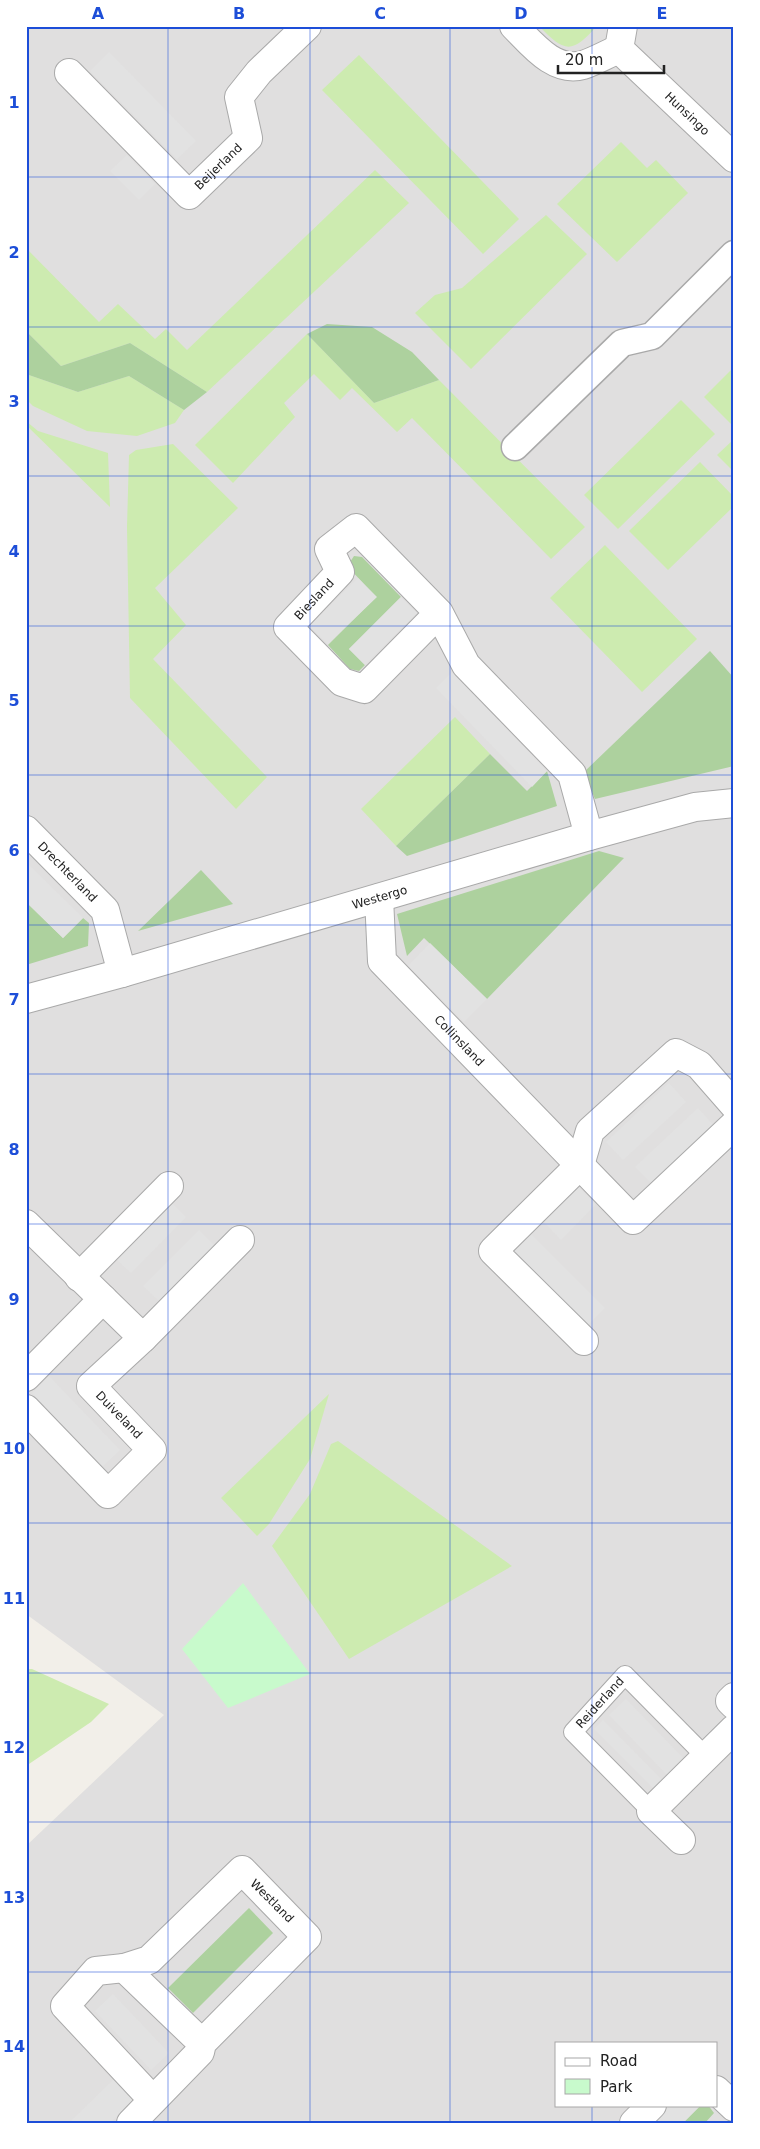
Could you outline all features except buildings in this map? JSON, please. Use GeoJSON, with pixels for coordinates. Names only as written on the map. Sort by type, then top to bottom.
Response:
{"type":"FeatureCollection","features":[{"type":"Feature","properties":{"kind":"street","name":"Beijerland"},"geometry":{"type":"LineString","coordinates":[[69,73],[189,195],[248,138],[239,98],[260,72],[307,26]]}},
{"type":"Feature","properties":{"kind":"street","name":"Hunsingo"},"geometry":{"type":"LineString","coordinates":[[514,26],[546,58],[563,65],[582,65],[621,37],[733,156]]}},
{"type":"Feature","properties":{"kind":"street"},"geometry":{"type":"LineString","coordinates":[[515,447],[622,343],[652,336],[734,254]]}},
{"type":"Feature","properties":{"kind":"street","name":"Biesland"},"geometry":{"type":"LineString","coordinates":[[439,613],[364,690],[342,682],[288,627],[340,572],[329,549],[356,528],[439,613],[466,665],[572,774],[589,836]]}},
{"type":"Feature","properties":{"kind":"street","name":"Westergo"},"geometry":{"type":"LineString","coordinates":[[26,999],[122,973],[589,836],[695,807],[734,802]]}},
{"type":"Feature","properties":{"kind":"street","name":"Drechterland"},"geometry":{"type":"LineString","coordinates":[[26,830],[105,910],[122,973]]}},
{"type":"Feature","properties":{"kind":"street","name":"Collinsland"},"geometry":{"type":"LineString","coordinates":[[379,898],[382,961],[633,1220],[734,1125]]}},
{"type":"Feature","properties":{"kind":"street"},"geometry":{"type":"LineString","coordinates":[[584,1341],[493,1251],[580,1165],[590,1132],[676,1053],[699,1065],[734,1105]]}},
{"type":"Feature","properties":{"kind":"street"},"geometry":{"type":"LineString","coordinates":[[79,1277],[169,1186]]}},
{"type":"Feature","properties":{"kind":"street"},"geometry":{"type":"LineString","coordinates":[[26,1224],[143,1338]]}},
{"type":"Feature","properties":{"kind":"street","name":"Duiveland"},"geometry":{"type":"LineString","coordinates":[[26,1409],[108,1494],[152,1450],[92,1386],[143,1338],[240,1240]]}},
{"type":"Feature","properties":{"kind":"street"},"geometry":{"type":"LineString","coordinates":[[26,1377],[103,1299]]}},
{"type":"Feature","properties":{"kind":"street"},"geometry":{"type":"LineString","coordinates":[[734,1697],[730,1701],[734,1705]]}},
{"type":"Feature","properties":{"kind":"street"},"geometry":{"type":"LineString","coordinates":[[651,1810],[734,1728]]}},
{"type":"Feature","properties":{"kind":"street","name":"Reiderland"},"geometry":{"type":"LineString","coordinates":[[651,1810],[681,1840]]}},
{"type":"Feature","properties":{"kind":"street","name":"Westland"},"geometry":{"type":"LineString","coordinates":[[131,2123],[200,2052],[202,2043],[308,1937],[242,1870],[149,1960],[124,1968],[96,1971],[65,2006],[153,2100]]}},
{"type":"Feature","properties":{"kind":"street"},"geometry":{"type":"LineString","coordinates":[[124,1968],[202,2043]]}},
{"type":"Feature","properties":{"kind":"street"},"geometry":{"type":"LineString","coordinates":[[718,2092],[734,2107]]}},
{"type":"Feature","properties":{"kind":"street"},"geometry":{"type":"LineString","coordinates":[[634,2123],[651,2106]]}},
{"type":"Feature","properties":{"kind":"lane","name":"Reiderland"},"geometry":{"type":"LineString","coordinates":[[651,1810],[573,1732],[625,1675],[706,1757]]}},
{"type":"Feature","properties":{"kind":"shaded area"},"geometry":{"type":"Polygon","coordinates":[[[26,26],[734,26],[734,2123],[26,2123],[26,1846],[164,1715],[26,1614],[26,26]]]}},
{"type":"Feature","properties":{"kind":"shaded area"},"geometry":{"type":"Polygon","coordinates":[[[109,52],[196,141],[177,159],[90,71],[109,52]]]}},
{"type":"Feature","properties":{"kind":"shaded area"},"geometry":{"type":"Polygon","coordinates":[[[127,155],[155,184],[139,200],[110,171],[127,155]]]}},
{"type":"Feature","properties":{"kind":"shaded area"},"geometry":{"type":"Polygon","coordinates":[[[358,578],[377,597],[328,644],[309,626],[358,578]]]}},
{"type":"Feature","properties":{"kind":"shaded area"},"geometry":{"type":"Polygon","coordinates":[[[401,597],[417,613],[365,665],[349,649],[401,597]]]}},
{"type":"Feature","properties":{"kind":"shaded area"},"geometry":{"type":"Polygon","coordinates":[[[452,672],[547,771],[532,787],[436,688],[452,672]]]}},
{"type":"Feature","properties":{"kind":"shaded area"},"geometry":{"type":"Polygon","coordinates":[[[26,862],[83,918],[63,938],[26,902],[26,862]]]}},
{"type":"Feature","properties":{"kind":"shaded area"},"geometry":{"type":"Polygon","coordinates":[[[430,943],[487,999],[464,1022],[408,966],[430,943]]]}},
{"type":"Feature","properties":{"kind":"shaded area"},"geometry":{"type":"Polygon","coordinates":[[[669,1083],[686,1102],[623,1160],[606,1142],[669,1083]]]}},
{"type":"Feature","properties":{"kind":"shaded area"},"geometry":{"type":"Polygon","coordinates":[[[698,1108],[715,1127],[653,1185],[635,1167],[698,1108]]]}},
{"type":"Feature","properties":{"kind":"shaded area"},"geometry":{"type":"Polygon","coordinates":[[[577,1186],[596,1204],[561,1240],[543,1221],[577,1186]]]}},
{"type":"Feature","properties":{"kind":"shaded area"},"geometry":{"type":"Polygon","coordinates":[[[171,1202],[186,1217],[131,1273],[115,1258],[171,1202]]]}},
{"type":"Feature","properties":{"kind":"shaded area"},"geometry":{"type":"Polygon","coordinates":[[[199,1230],[214,1245],[159,1301],[143,1286],[199,1230]]]}},
{"type":"Feature","properties":{"kind":"shaded area"},"geometry":{"type":"Polygon","coordinates":[[[531,1234],[605,1308],[588,1325],[513,1251],[531,1234]]]}},
{"type":"Feature","properties":{"kind":"shaded area"},"geometry":{"type":"Polygon","coordinates":[[[49,1376],[120,1450],[102,1467],[32,1393],[49,1376]]]}},
{"type":"Feature","properties":{"kind":"shaded area"},"geometry":{"type":"Polygon","coordinates":[[[626,1699],[688,1763],[671,1779],[609,1715],[626,1699]]]}},
{"type":"Feature","properties":{"kind":"shaded area"},"geometry":{"type":"Polygon","coordinates":[[[603,1720],[665,1783],[656,1791],[594,1729],[603,1720]]]}},
{"type":"Feature","properties":{"kind":"shaded area"},"geometry":{"type":"Polygon","coordinates":[[[113,1994],[169,2053],[151,2070],[95,2011],[113,1994]]]}},
{"type":"Feature","properties":{"kind":"shaded area"},"geometry":{"type":"Polygon","coordinates":[[[114,2079],[134,2100],[110,2123],[69,2123],[114,2079]]]}},
{"type":"Feature","properties":{"kind":"shaded area"},"geometry":{"type":"Polygon","coordinates":[[[666,2106],[700,2106],[683,2123],[649,2123],[666,2106]]]}},
{"type":"Feature","properties":{"kind":"green space"},"geometry":{"type":"Polygon","coordinates":[[[539,26],[597,26],[581,42],[568,47],[556,41],[539,26]]]}},
{"type":"Feature","properties":{"kind":"green space"},"geometry":{"type":"Polygon","coordinates":[[[359,55],[519,219],[483,254],[322,90],[359,55]]]}},
{"type":"Feature","properties":{"kind":"green space"},"geometry":{"type":"Polygon","coordinates":[[[621,142],[647,168],[656,160],[688,193],[617,262],[557,204],[621,142]]]}},
{"type":"Feature","properties":{"kind":"green space"},"geometry":{"type":"Polygon","coordinates":[[[375,170],[409,203],[207,392],[130,343],[61,366],[26,331],[26,248],[99,322],[118,304],[155,339],[166,329],[187,350],[375,170]]]}},
{"type":"Feature","properties":{"kind":"green space"},"geometry":{"type":"Polygon","coordinates":[[[546,215],[587,254],[471,369],[415,313],[435,295],[462,288],[546,215]]]}},
{"type":"Feature","properties":{"kind":"green space"},"geometry":{"type":"Polygon","coordinates":[[[327,324],[372,327],[412,352],[439,380],[374,403],[307,334],[327,324]]]}},
{"type":"Feature","properties":{"kind":"green space"},"geometry":{"type":"Polygon","coordinates":[[[26,331],[61,366],[130,343],[207,392],[184,410],[129,376],[78,392],[26,374],[26,331]]]}},
{"type":"Feature","properties":{"kind":"green space"},"geometry":{"type":"Polygon","coordinates":[[[307,334],[374,403],[439,380],[585,527],[551,559],[412,418],[397,432],[352,388],[340,400],[314,374],[284,403],[295,417],[233,483],[195,445],[307,334]]]}},
{"type":"Feature","properties":{"kind":"green space"},"geometry":{"type":"Polygon","coordinates":[[[734,367],[734,427],[704,397],[734,367]]]}},
{"type":"Feature","properties":{"kind":"green space"},"geometry":{"type":"Polygon","coordinates":[[[26,374],[78,392],[129,376],[184,410],[175,423],[137,436],[87,431],[33,406],[26,399],[26,374]]]}},
{"type":"Feature","properties":{"kind":"green space"},"geometry":{"type":"Polygon","coordinates":[[[681,400],[715,434],[618,529],[584,495],[681,400]]]}},
{"type":"Feature","properties":{"kind":"green space"},"geometry":{"type":"Polygon","coordinates":[[[26,421],[38,431],[108,453],[110,507],[26,425],[26,421]]]}},
{"type":"Feature","properties":{"kind":"green space"},"geometry":{"type":"Polygon","coordinates":[[[734,439],[734,472],[717,455],[734,439]]]}},
{"type":"Feature","properties":{"kind":"green space"},"geometry":{"type":"Polygon","coordinates":[[[173,444],[238,508],[155,588],[186,625],[153,659],[267,777],[236,809],[130,698],[127,527],[129,455],[136,450],[173,444]]]}},
{"type":"Feature","properties":{"kind":"green space"},"geometry":{"type":"Polygon","coordinates":[[[700,462],[734,497],[734,506],[668,570],[629,531],[700,462]]]}},
{"type":"Feature","properties":{"kind":"green space"},"geometry":{"type":"Polygon","coordinates":[[[605,545],[697,639],[642,692],[550,598],[605,545]]]}},
{"type":"Feature","properties":{"kind":"green space"},"geometry":{"type":"Polygon","coordinates":[[[354,556],[362,557],[401,597],[349,649],[365,665],[359,671],[350,669],[328,645],[376,597],[350,569],[350,562],[354,556]]]}},
{"type":"Feature","properties":{"kind":"green space"},"geometry":{"type":"Polygon","coordinates":[[[710,651],[734,678],[734,766],[595,799],[584,772],[710,651]]]}},
{"type":"Feature","properties":{"kind":"green space"},"geometry":{"type":"Polygon","coordinates":[[[455,717],[490,754],[396,846],[361,809],[455,717]]]}},
{"type":"Feature","properties":{"kind":"green space"},"geometry":{"type":"Polygon","coordinates":[[[490,754],[527,791],[547,771],[557,806],[407,856],[396,846],[490,754]]]}},
{"type":"Feature","properties":{"kind":"green space"},"geometry":{"type":"Polygon","coordinates":[[[599,851],[624,858],[487,999],[424,938],[407,956],[397,914],[599,851]]]}},
{"type":"Feature","properties":{"kind":"green space"},"geometry":{"type":"Polygon","coordinates":[[[201,870],[233,904],[138,931],[201,870]]]}},
{"type":"Feature","properties":{"kind":"green space"},"geometry":{"type":"Polygon","coordinates":[[[26,902],[63,938],[83,918],[89,923],[88,946],[26,965],[26,902]]]}},
{"type":"Feature","properties":{"kind":"green space"},"geometry":{"type":"Polygon","coordinates":[[[329,1394],[310,1459],[269,1524],[257,1536],[221,1498],[329,1394]]]}},
{"type":"Feature","properties":{"kind":"green space"},"geometry":{"type":"Polygon","coordinates":[[[338,1441],[512,1566],[349,1659],[272,1546],[310,1494],[331,1444],[338,1441]]]}},
{"type":"Feature","properties":{"kind":"green space"},"geometry":{"type":"Polygon","coordinates":[[[243,1583],[310,1674],[228,1708],[182,1649],[243,1583]]]}},
{"type":"Feature","properties":{"kind":"green space"},"geometry":{"type":"Polygon","coordinates":[[[26,1669],[32,1669],[109,1704],[91,1722],[26,1766],[26,1669]]]}},
{"type":"Feature","properties":{"kind":"green space"},"geometry":{"type":"Polygon","coordinates":[[[249,1908],[273,1933],[193,2013],[168,1988],[249,1908]]]}},
{"type":"Feature","properties":{"kind":"green space"},"geometry":{"type":"Polygon","coordinates":[[[700,2106],[709,2106],[714,2113],[705,2123],[683,2123],[700,2106]]]}}]}
